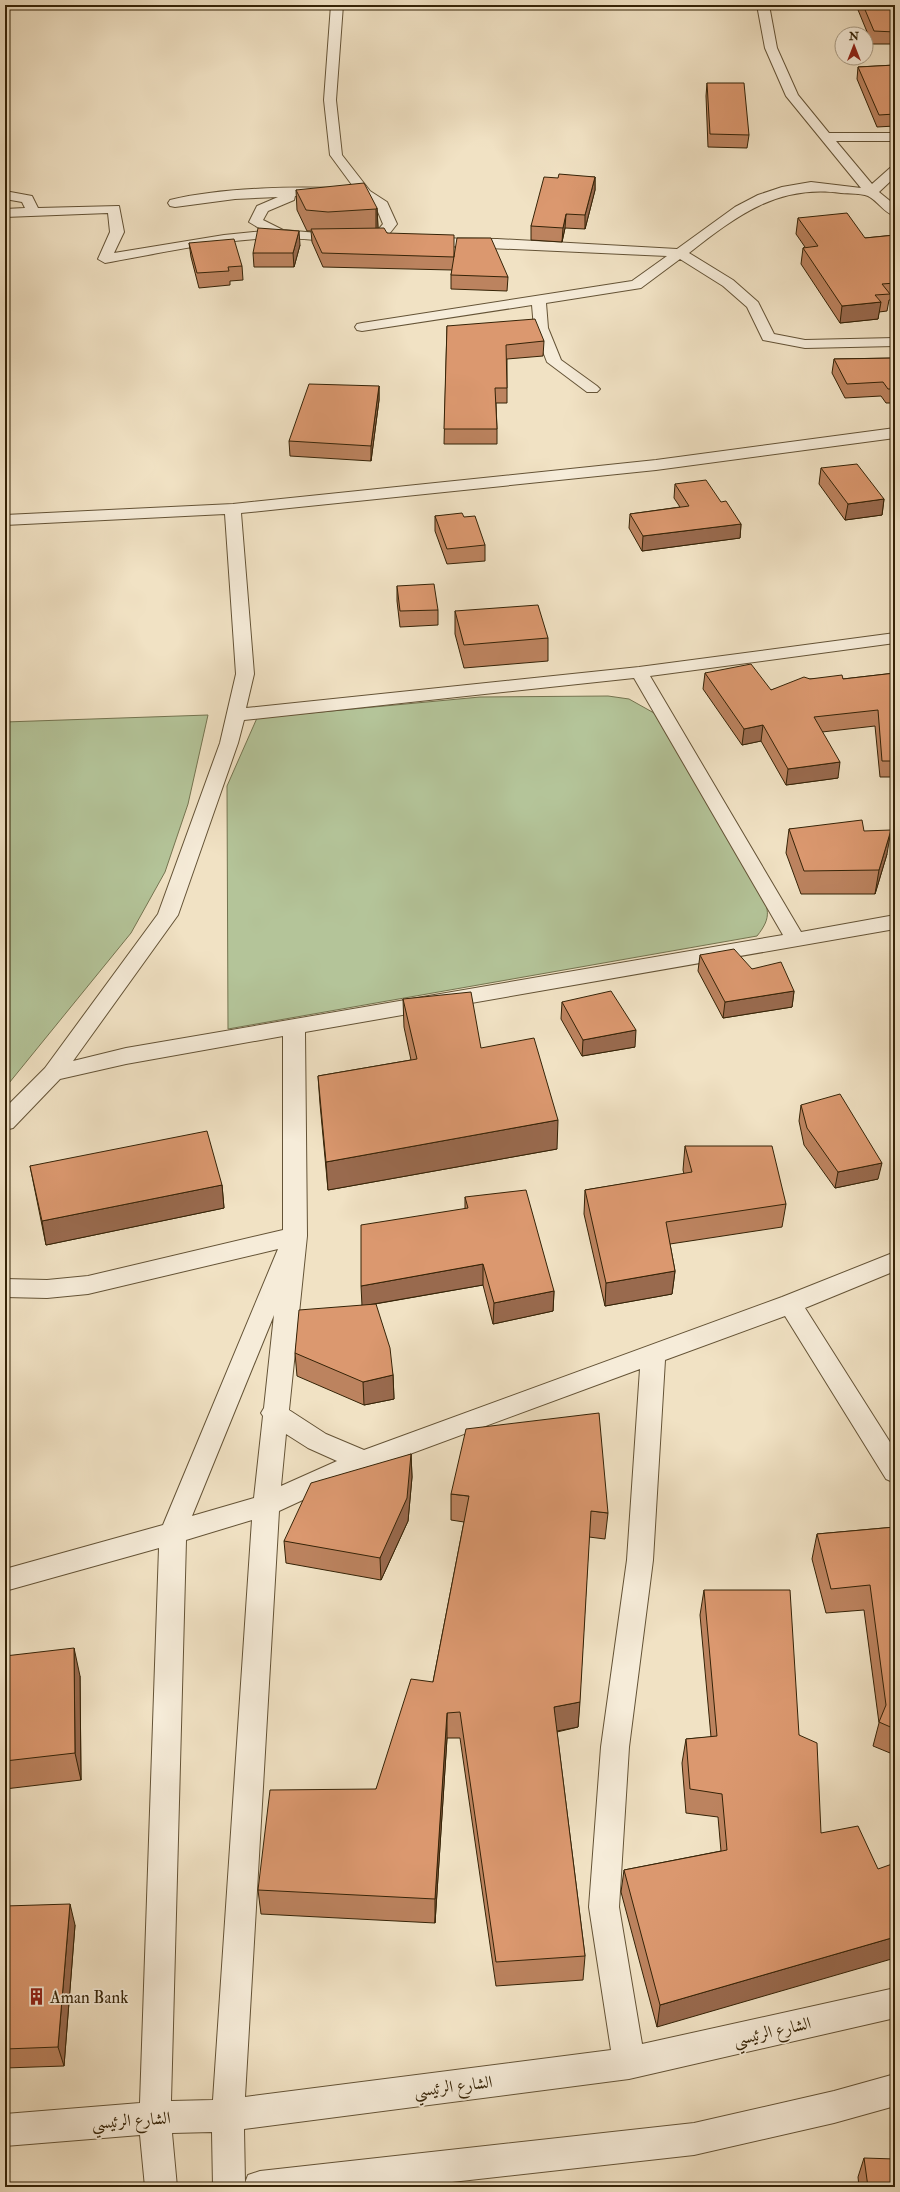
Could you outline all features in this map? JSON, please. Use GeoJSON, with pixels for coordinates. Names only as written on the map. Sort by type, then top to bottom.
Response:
{"type":"FeatureCollection","features":[{"type":"Feature","properties":{"kind":"street"},"geometry":{"type":"LineString","coordinates":[[5,213],[114,209],[117,232],[105,259],[224,239],[280,234],[329,238],[387,236],[390,224],[382,205],[365,194],[336,156],[330,100],[337,5]]}},
{"type":"Feature","properties":{"kind":"street"},"geometry":{"type":"LineString","coordinates":[[763,5],[770,48],[792,96],[825,138],[838,170],[895,212]]}},
{"type":"Feature","properties":{"kind":"street"},"geometry":{"type":"LineString","coordinates":[[825,138],[895,137]]}},
{"type":"Feature","properties":{"kind":"street"},"geometry":{"type":"LineString","coordinates":[[362,327],[636,285],[660,270],[715,225],[747,207],[777,193],[811,186],[838,170]]}},
{"type":"Feature","properties":{"kind":"street"},"geometry":{"type":"LineString","coordinates":[[872,194],[879,184],[895,172]]}},
{"type":"Feature","properties":{"kind":"street"},"geometry":{"type":"LineString","coordinates":[[811,186],[872,194]]}},
{"type":"Feature","properties":{"kind":"street"},"geometry":{"type":"LineString","coordinates":[[176,203],[234,196],[320,191],[365,194]]}},
{"type":"Feature","properties":{"kind":"street"},"geometry":{"type":"LineString","coordinates":[[280,234],[256,222],[262,209],[288,197],[320,191]]}},
{"type":"Feature","properties":{"kind":"street"},"geometry":{"type":"LineString","coordinates":[[5,195],[27,199],[33,212]]}},
{"type":"Feature","properties":{"kind":"street"},"geometry":{"type":"LineString","coordinates":[[414,241],[497,243],[680,253],[728,283],[753,305],[768,337],[804,344],[895,342]]}},
{"type":"Feature","properties":{"kind":"street"},"geometry":{"type":"LineString","coordinates":[[539,301],[541,328],[554,362],[592,388]]}},
{"type":"Feature","properties":{"kind":"street"},"geometry":{"type":"LineString","coordinates":[[5,520],[233,509],[656,465],[895,433]]}},
{"type":"Feature","properties":{"kind":"street"},"geometry":{"type":"LineString","coordinates":[[5,1122],[53,1073],[168,915],[229,743],[245,674],[233,509]]}},
{"type":"Feature","properties":{"kind":"street"},"geometry":{"type":"LineString","coordinates":[[236,715],[639,672],[895,638]]}},
{"type":"Feature","properties":{"kind":"street"},"geometry":{"type":"LineString","coordinates":[[639,672],[796,940]]}},
{"type":"Feature","properties":{"kind":"street"},"geometry":{"type":"LineString","coordinates":[[53,1073],[126,1056],[895,922]]}},
{"type":"Feature","properties":{"kind":"street"},"geometry":{"type":"LineString","coordinates":[[229,2187],[228,2115],[266,1505],[274,1413],[295,1236],[294,1027]]}},
{"type":"Feature","properties":{"kind":"street"},"geometry":{"type":"LineString","coordinates":[[5,1288],[45,1290],[88,1285],[295,1236]]}},
{"type":"Feature","properties":{"kind":"street"},"geometry":{"type":"LineString","coordinates":[[161,2187],[155,2118],[173,1532],[295,1236]]}},
{"type":"Feature","properties":{"kind":"street"},"geometry":{"type":"LineString","coordinates":[[5,1580],[91,1557],[266,1505],[363,1461],[790,1304],[895,1262]]}},
{"type":"Feature","properties":{"kind":"street"},"geometry":{"type":"LineString","coordinates":[[790,1304],[895,1472]]}},
{"type":"Feature","properties":{"kind":"street"},"geometry":{"type":"LineString","coordinates":[[629,2063],[604,1907],[615,1747],[640,1560],[653,1354]]}},
{"type":"Feature","properties":{"kind":"street"},"geometry":{"type":"LineString","coordinates":[[274,1413],[317,1441],[363,1461]]}},
{"type":"Feature","properties":{"kind":"street","name":"الشارع الرئيسي"},"geometry":{"type":"LineString","coordinates":[[5,2130],[155,2118],[228,2115],[629,2063],[895,2003]]}},
{"type":"Feature","properties":{"kind":"street"},"geometry":{"type":"LineString","coordinates":[[260,2187],[694,2139],[834,2107],[895,2090]]}},
{"type":"Feature","properties":{"kind":"green space"},"geometry":{"type":"Polygon","coordinates":[[[608,696],[629,699],[654,713],[759,887],[767,907],[767,918],[757,936],[228,1029],[227,786],[257,718],[480,697],[608,696]]]}},
{"type":"Feature","properties":{"kind":"green space"},"geometry":{"type":"Polygon","coordinates":[[[208,715],[188,804],[165,872],[131,933],[5,1088],[5,722],[208,715]]]}},
{"type":"Feature","properties":{"kind":"building"},"geometry":{"type":"Polygon","coordinates":[[[863,5],[895,5],[895,32],[874,31],[874,26],[872,26],[863,5]]]}},
{"type":"Feature","properties":{"kind":"building"},"geometry":{"type":"Polygon","coordinates":[[[895,65],[895,114],[879,115],[858,67],[895,65]]]}},
{"type":"Feature","properties":{"kind":"building"},"geometry":{"type":"Polygon","coordinates":[[[707,83],[744,83],[749,135],[710,134],[707,83]]]}},
{"type":"Feature","properties":{"kind":"building"},"geometry":{"type":"Polygon","coordinates":[[[559,174],[595,177],[585,215],[566,214],[563,228],[531,226],[544,177],[558,178],[559,174]]]}},
{"type":"Feature","properties":{"kind":"building"},"geometry":{"type":"Polygon","coordinates":[[[364,183],[377,208],[376,209],[328,212],[306,210],[296,190],[364,183]]]}},
{"type":"Feature","properties":{"kind":"building"},"geometry":{"type":"Polygon","coordinates":[[[847,213],[865,238],[895,235],[895,283],[882,284],[890,294],[875,295],[881,302],[842,306],[803,248],[818,246],[798,218],[847,213]]]}},
{"type":"Feature","properties":{"kind":"building"},"geometry":{"type":"Polygon","coordinates":[[[258,228],[299,231],[293,253],[253,253],[258,228]]]}},
{"type":"Feature","properties":{"kind":"building"},"geometry":{"type":"Polygon","coordinates":[[[384,228],[387,233],[454,235],[454,257],[322,253],[311,229],[384,228]]]}},
{"type":"Feature","properties":{"kind":"building"},"geometry":{"type":"Polygon","coordinates":[[[457,238],[491,238],[508,277],[451,275],[457,238]]]}},
{"type":"Feature","properties":{"kind":"building"},"geometry":{"type":"Polygon","coordinates":[[[234,239],[242,266],[228,267],[229,271],[197,273],[189,243],[234,239]]]}},
{"type":"Feature","properties":{"kind":"building"},"geometry":{"type":"Polygon","coordinates":[[[535,319],[544,341],[506,345],[507,388],[495,388],[497,429],[444,429],[447,326],[535,319]]]}},
{"type":"Feature","properties":{"kind":"building"},"geometry":{"type":"Polygon","coordinates":[[[895,358],[895,389],[888,389],[883,382],[847,384],[834,359],[895,358]]]}},
{"type":"Feature","properties":{"kind":"building"},"geometry":{"type":"Polygon","coordinates":[[[309,384],[379,386],[371,446],[289,441],[309,384]]]}},
{"type":"Feature","properties":{"kind":"building"},"geometry":{"type":"Polygon","coordinates":[[[857,464],[884,499],[848,504],[821,468],[857,464]]]}},
{"type":"Feature","properties":{"kind":"building"},"geometry":{"type":"Polygon","coordinates":[[[706,480],[721,502],[726,501],[741,524],[643,536],[630,514],[689,506],[675,484],[706,480]]]}},
{"type":"Feature","properties":{"kind":"building"},"geometry":{"type":"Polygon","coordinates":[[[462,513],[464,517],[475,516],[485,545],[447,549],[435,516],[462,513]]]}},
{"type":"Feature","properties":{"kind":"building"},"geometry":{"type":"Polygon","coordinates":[[[434,584],[438,610],[400,611],[397,586],[434,584]]]}},
{"type":"Feature","properties":{"kind":"building"},"geometry":{"type":"Polygon","coordinates":[[[538,605],[548,638],[464,645],[455,611],[538,605]]]}},
{"type":"Feature","properties":{"kind":"building"},"geometry":{"type":"Polygon","coordinates":[[[751,664],[771,690],[804,677],[810,679],[842,675],[843,679],[895,673],[895,761],[882,761],[878,710],[814,717],[840,762],[788,769],[763,725],[744,729],[705,673],[751,664]]]}},
{"type":"Feature","properties":{"kind":"building"},"geometry":{"type":"Polygon","coordinates":[[[862,820],[864,831],[891,830],[879,870],[804,871],[789,829],[862,820]]]}},
{"type":"Feature","properties":{"kind":"building"},"geometry":{"type":"Polygon","coordinates":[[[734,949],[752,969],[781,962],[794,991],[725,1002],[700,955],[734,949]]]}},
{"type":"Feature","properties":{"kind":"building"},"geometry":{"type":"Polygon","coordinates":[[[611,991],[636,1030],[583,1040],[562,1002],[611,991]]]}},
{"type":"Feature","properties":{"kind":"building"},"geometry":{"type":"Polygon","coordinates":[[[471,992],[481,1048],[534,1038],[558,1120],[326,1162],[318,1076],[417,1059],[403,999],[471,992]]]}},
{"type":"Feature","properties":{"kind":"building"},"geometry":{"type":"Polygon","coordinates":[[[840,1094],[882,1163],[838,1172],[807,1128],[801,1105],[840,1094]]]}},
{"type":"Feature","properties":{"kind":"building"},"geometry":{"type":"Polygon","coordinates":[[[207,1131],[222,1185],[42,1221],[30,1166],[207,1131]]]}},
{"type":"Feature","properties":{"kind":"building"},"geometry":{"type":"Polygon","coordinates":[[[685,1146],[772,1146],[786,1204],[666,1222],[675,1271],[606,1283],[585,1190],[692,1172],[685,1146]]]}},
{"type":"Feature","properties":{"kind":"building"},"geometry":{"type":"Polygon","coordinates":[[[526,1190],[554,1291],[494,1303],[483,1264],[361,1286],[361,1225],[468,1208],[465,1197],[526,1190]]]}},
{"type":"Feature","properties":{"kind":"building"},"geometry":{"type":"Polygon","coordinates":[[[376,1304],[390,1348],[393,1375],[363,1382],[295,1353],[299,1310],[376,1304]]]}},
{"type":"Feature","properties":{"kind":"building"},"geometry":{"type":"Polygon","coordinates":[[[599,1413],[608,1513],[591,1511],[580,1702],[554,1707],[585,1956],[496,1962],[460,1712],[447,1713],[435,1899],[258,1890],[270,1790],[376,1789],[411,1679],[433,1682],[469,1496],[451,1494],[466,1429],[599,1413]]]}},
{"type":"Feature","properties":{"kind":"building"},"geometry":{"type":"Polygon","coordinates":[[[411,1454],[407,1498],[380,1558],[284,1541],[311,1483],[411,1454]]]}},
{"type":"Feature","properties":{"kind":"building"},"geometry":{"type":"Polygon","coordinates":[[[895,1527],[895,1729],[879,1722],[886,1705],[870,1585],[831,1589],[817,1534],[895,1527]]]}},
{"type":"Feature","properties":{"kind":"building"},"geometry":{"type":"Polygon","coordinates":[[[704,1590],[790,1590],[799,1735],[817,1743],[821,1833],[858,1826],[878,1869],[895,1863],[895,1937],[660,2005],[624,1870],[727,1850],[722,1794],[690,1789],[686,1739],[717,1736],[704,1590]]]}},
{"type":"Feature","properties":{"kind":"building"},"geometry":{"type":"Polygon","coordinates":[[[74,1648],[75,1753],[5,1761],[5,1656],[74,1648]]]}},
{"type":"Feature","properties":{"kind":"building","name":"Aman Bank"},"geometry":{"type":"Polygon","coordinates":[[[70,1904],[58,2047],[5,2049],[5,1906],[70,1904]]]}},
{"type":"Feature","properties":{"kind":"building"},"geometry":{"type":"Polygon","coordinates":[[[864,2158],[895,2159],[895,2187],[868,2187],[864,2158]]]}},
{"type":"Feature","properties":{"kind":"place","name":"Aman Bank"},"geometry":{"type":"Point","coordinates":[37,1997]}}]}
